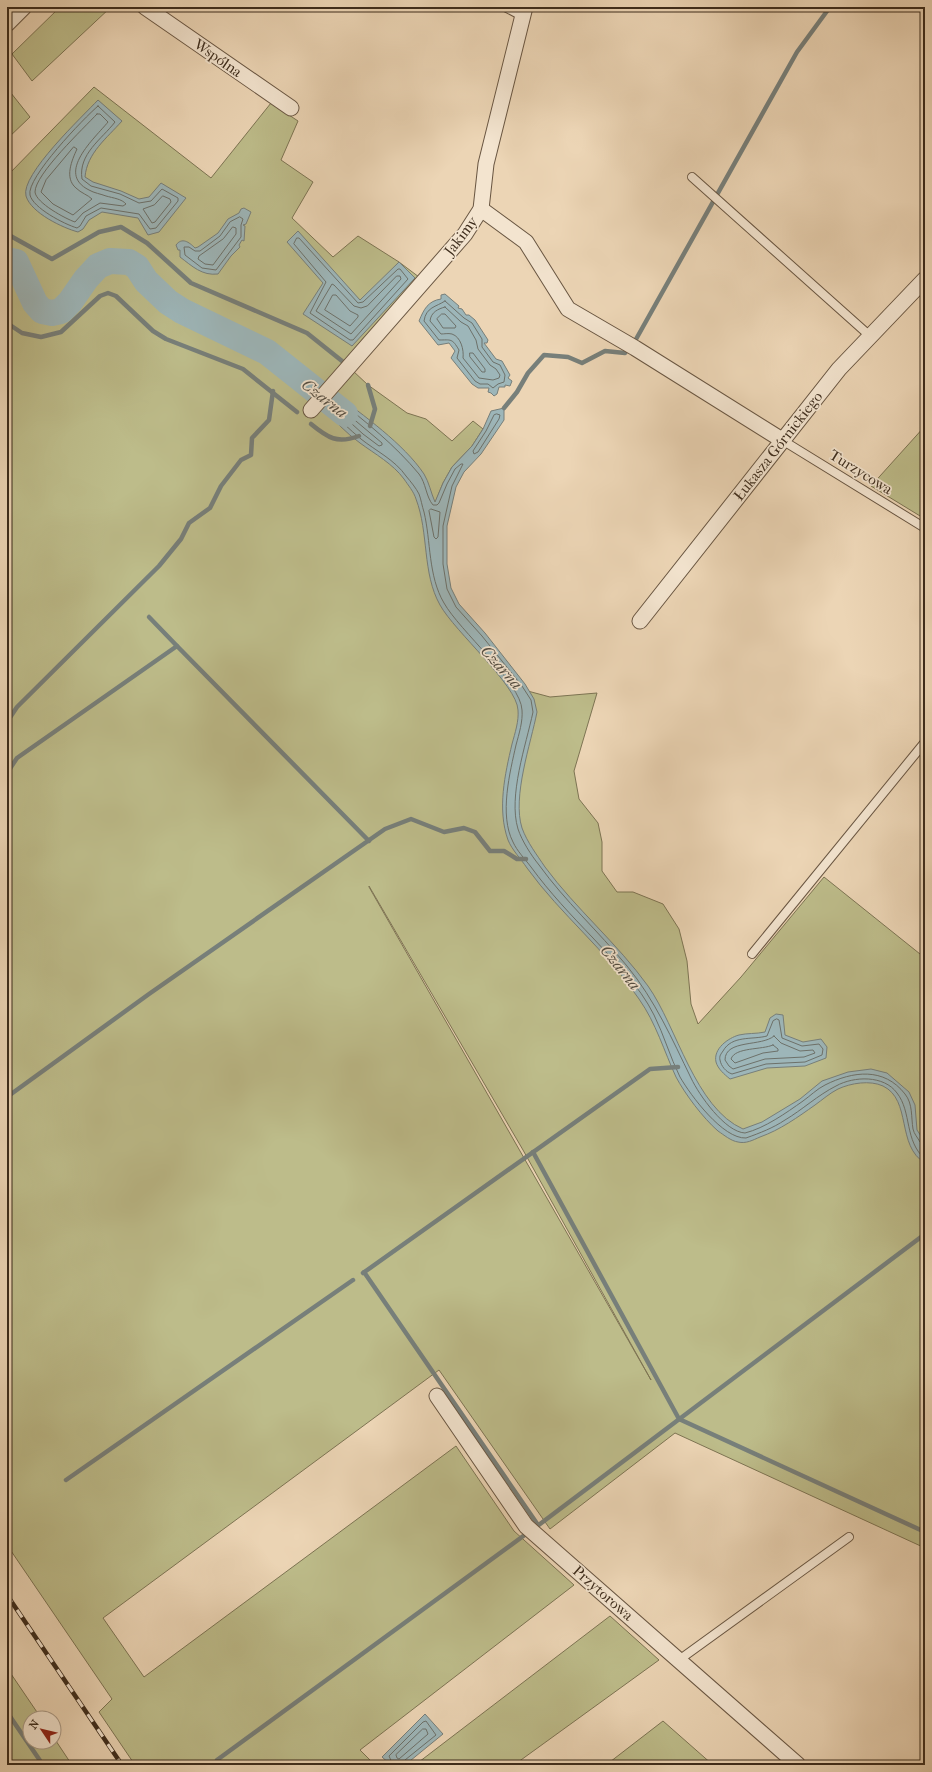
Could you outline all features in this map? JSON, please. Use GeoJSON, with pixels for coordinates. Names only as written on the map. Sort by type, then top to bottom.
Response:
{"type":"FeatureCollection","features":[{"type":"Feature","properties":{"kind":"street"},"geometry":{"type":"LineString","coordinates":[[7,24],[24,7]]}},
{"type":"Feature","properties":{"kind":"street","name":"Wspólna"},"geometry":{"type":"LineString","coordinates":[[145,7],[291,108]]}},
{"type":"Feature","properties":{"kind":"street","name":"Jakimy"},"geometry":{"type":"LineString","coordinates":[[311,410],[465,234],[481,209],[486,164],[524,11]]}},
{"type":"Feature","properties":{"kind":"street"},"geometry":{"type":"LineString","coordinates":[[481,209],[526,242],[568,309],[635,348],[782,440]]}},
{"type":"Feature","properties":{"kind":"street","name":"Łukasza Górnickiego"},"geometry":{"type":"LineString","coordinates":[[640,621],[838,369],[925,279]]}},
{"type":"Feature","properties":{"kind":"street","name":"Przytorowa"},"geometry":{"type":"LineString","coordinates":[[437,1396],[526,1526],[798,1765]]}},
{"type":"Feature","properties":{"kind":"lane"},"geometry":{"type":"LineString","coordinates":[[505,7],[524,11]]}},
{"type":"Feature","properties":{"kind":"lane"},"geometry":{"type":"LineString","coordinates":[[692,177],[870,336]]}},
{"type":"Feature","properties":{"kind":"lane","name":"Turzycowa"},"geometry":{"type":"LineString","coordinates":[[782,440],[925,528]]}},
{"type":"Feature","properties":{"kind":"lane"},"geometry":{"type":"LineString","coordinates":[[752,954],[925,742]]}},
{"type":"Feature","properties":{"kind":"lane"},"geometry":{"type":"LineString","coordinates":[[679,1660],[849,1537]]}},
{"type":"Feature","properties":{"kind":"shaded area"},"geometry":{"type":"Polygon","coordinates":[[[60,7],[111,7],[32,81],[12,54],[60,7]]]}},
{"type":"Feature","properties":{"kind":"shaded area"},"geometry":{"type":"Polygon","coordinates":[[[94,87],[211,178],[271,103],[298,121],[281,160],[313,182],[292,218],[333,257],[358,236],[399,262],[427,283],[352,370],[368,385],[407,413],[426,419],[452,441],[473,421],[483,429],[472,446],[452,467],[443,483],[435,503],[447,602],[524,690],[550,697],[597,693],[574,771],[579,799],[598,823],[602,842],[602,871],[617,892],[633,892],[663,904],[679,929],[687,961],[691,1004],[698,1024],[741,977],[824,877],[925,958],[925,1548],[675,1433],[550,1529],[439,1370],[103,1618],[144,1677],[456,1446],[514,1531],[574,1585],[360,1750],[375,1765],[135,1765],[99,1712],[112,1699],[7,1545],[7,176],[94,87]],[[369,886],[651,1380],[523,1150],[369,886]]]}},
{"type":"Feature","properties":{"kind":"shaded area"},"geometry":{"type":"Polygon","coordinates":[[[7,88],[30,117],[7,139],[7,88]]]}},
{"type":"Feature","properties":{"kind":"shaded area"},"geometry":{"type":"Polygon","coordinates":[[[925,426],[925,519],[871,486],[925,426]]]}},
{"type":"Feature","properties":{"kind":"shaded area"},"geometry":{"type":"Polygon","coordinates":[[[610,1616],[659,1660],[514,1765],[415,1765],[610,1616]]]}},
{"type":"Feature","properties":{"kind":"shaded area"},"geometry":{"type":"Polygon","coordinates":[[[7,1668],[36,1710],[22,1710],[22,1750],[62,1750],[72,1765],[7,1765],[7,1668]]]}},
{"type":"Feature","properties":{"kind":"shaded area"},"geometry":{"type":"Polygon","coordinates":[[[663,1721],[713,1765],[606,1765],[663,1721]]]}},
{"type":"Feature","properties":{"kind":"water"},"geometry":{"type":"Polygon","coordinates":[[[98,100],[122,121],[94,153],[87,168],[85,177],[93,182],[121,191],[139,199],[149,197],[161,183],[186,198],[159,232],[148,235],[138,218],[102,212],[89,220],[83,229],[78,232],[48,219],[34,208],[26,196],[27,187],[33,174],[42,161],[54,146],[98,100]]]}},
{"type":"Feature","properties":{"kind":"water"},"geometry":{"type":"Polygon","coordinates":[[[244,208],[251,212],[246,224],[243,225],[245,226],[244,241],[242,240],[239,245],[240,247],[231,256],[218,274],[202,272],[180,257],[180,250],[178,250],[176,245],[178,243],[181,241],[186,241],[195,248],[198,247],[218,233],[228,219],[239,213],[241,209],[244,208]]]}},
{"type":"Feature","properties":{"kind":"water"},"geometry":{"type":"Polygon","coordinates":[[[298,231],[360,300],[399,262],[415,278],[352,346],[303,314],[323,283],[287,242],[298,231]]]}},
{"type":"Feature","properties":{"kind":"water"},"geometry":{"type":"Polygon","coordinates":[[[445,294],[459,306],[458,308],[462,309],[466,315],[469,315],[475,320],[488,340],[487,343],[484,343],[496,359],[502,361],[510,375],[508,378],[512,381],[510,386],[505,385],[505,387],[499,387],[497,394],[494,396],[488,392],[489,388],[478,388],[472,384],[451,358],[455,351],[449,343],[438,345],[419,321],[427,306],[441,299],[441,295],[445,294]]]}},
{"type":"Feature","properties":{"kind":"water"},"geometry":{"type":"Polygon","coordinates":[[[334,393],[382,430],[406,452],[424,474],[435,502],[452,467],[472,446],[483,429],[491,411],[504,408],[504,420],[481,454],[464,472],[456,487],[447,526],[447,564],[451,588],[459,604],[485,633],[525,684],[534,699],[537,712],[524,770],[519,801],[522,828],[532,848],[545,867],[636,970],[648,986],[658,1003],[688,1065],[712,1104],[726,1119],[743,1129],[762,1122],[800,1099],[822,1081],[848,1072],[871,1069],[887,1073],[909,1092],[915,1105],[917,1130],[925,1142],[925,1163],[916,1155],[910,1146],[898,1102],[892,1093],[878,1084],[860,1083],[838,1089],[782,1127],[744,1142],[738,1142],[728,1138],[718,1131],[695,1106],[676,1077],[655,1027],[639,999],[613,965],[554,902],[510,844],[503,816],[503,792],[518,718],[518,710],[515,699],[497,673],[448,616],[434,593],[430,580],[423,525],[415,496],[411,489],[395,469],[350,435],[322,408],[334,393]]]}},
{"type":"Feature","properties":{"kind":"water"},"geometry":{"type":"Polygon","coordinates":[[[776,1014],[783,1015],[785,1035],[803,1042],[821,1039],[827,1047],[826,1058],[805,1066],[767,1068],[730,1079],[717,1065],[716,1057],[719,1049],[726,1041],[735,1036],[765,1032],[770,1018],[776,1014]]]}},
{"type":"Feature","properties":{"kind":"water"},"geometry":{"type":"Polygon","coordinates":[[[425,1714],[443,1734],[405,1765],[391,1765],[382,1757],[425,1714]]]}},
{"type":"Feature","properties":{"kind":"waterway"},"geometry":{"type":"LineString","coordinates":[[635,341],[797,52],[830,7]]}},
{"type":"Feature","properties":{"kind":"waterway"},"geometry":{"type":"LineString","coordinates":[[7,234],[52,259],[99,232],[121,227],[147,243],[191,283],[307,333],[342,361]]}},
{"type":"Feature","properties":{"kind":"waterway","name":"Czarna"},"geometry":{"type":"LineString","coordinates":[[7,260],[16,262],[35,303],[42,311],[52,313],[61,311],[70,302],[86,279],[98,266],[110,261],[129,262],[137,267],[146,281],[168,302],[182,311],[267,352],[345,414]]}},
{"type":"Feature","properties":{"kind":"waterway"},"geometry":{"type":"LineString","coordinates":[[7,323],[22,333],[41,337],[61,332],[100,296],[108,293],[116,296],[153,331],[166,339],[243,369],[297,412]]}},
{"type":"Feature","properties":{"kind":"waterway"},"geometry":{"type":"LineString","coordinates":[[504,408],[517,392],[528,373],[544,355],[568,357],[582,363],[605,351],[625,353],[627,350]]}},
{"type":"Feature","properties":{"kind":"waterway"},"geometry":{"type":"LineString","coordinates":[[368,385],[375,409],[370,426]]}},
{"type":"Feature","properties":{"kind":"waterway"},"geometry":{"type":"LineString","coordinates":[[7,722],[17,707],[159,566],[181,539],[189,523],[210,508],[221,486],[241,460],[251,455],[252,438],[269,420],[273,391]]}},
{"type":"Feature","properties":{"kind":"waterway"},"geometry":{"type":"LineString","coordinates":[[311,424],[333,438],[345,439],[359,436]]}},
{"type":"Feature","properties":{"kind":"waterway"},"geometry":{"type":"LineString","coordinates":[[149,617],[177,646]]}},
{"type":"Feature","properties":{"kind":"waterway"},"geometry":{"type":"LineString","coordinates":[[7,771],[17,758],[177,646],[369,841]]}},
{"type":"Feature","properties":{"kind":"waterway"},"geometry":{"type":"LineString","coordinates":[[7,1097],[149,994],[385,829],[411,819],[444,832],[464,828],[475,832],[490,851],[504,851],[517,859],[526,859]]}},
{"type":"Feature","properties":{"kind":"waterway"},"geometry":{"type":"LineString","coordinates":[[363,1273],[650,1069],[678,1067]]}},
{"type":"Feature","properties":{"kind":"waterway"},"geometry":{"type":"LineString","coordinates":[[533,1152],[679,1419],[925,1532]]}},
{"type":"Feature","properties":{"kind":"waterway"},"geometry":{"type":"LineString","coordinates":[[536,1527],[925,1234]]}},
{"type":"Feature","properties":{"kind":"waterway"},"geometry":{"type":"LineString","coordinates":[[364,1272],[538,1525]]}},
{"type":"Feature","properties":{"kind":"waterway"},"geometry":{"type":"LineString","coordinates":[[66,1480],[353,1280]]}},
{"type":"Feature","properties":{"kind":"waterway"},"geometry":{"type":"LineString","coordinates":[[217,1760],[526,1534]]}},
{"type":"Feature","properties":{"kind":"waterway"},"geometry":{"type":"LineString","coordinates":[[7,1712],[43,1765]]}},
{"type":"Feature","properties":{"kind":"railway"},"geometry":{"type":"LineString","coordinates":[[7,1595],[122,1765]]}}]}
